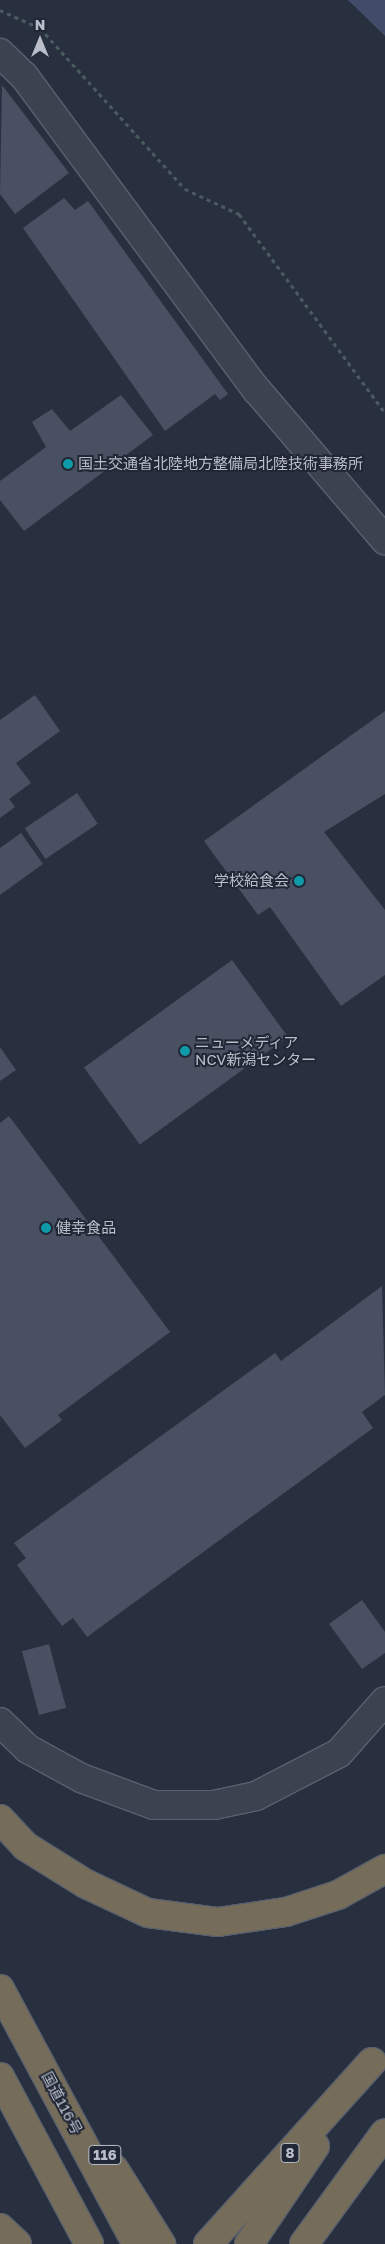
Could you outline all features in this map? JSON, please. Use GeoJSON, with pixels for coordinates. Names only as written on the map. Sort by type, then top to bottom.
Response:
{"type":"FeatureCollection","features":[{"type":"Feature","properties":{"kind":"highway"},"geometry":{"type":"LineString","coordinates":[[0,1819],[25,1846],[86,1884],[148,1913],[218,1922],[286,1912],[338,1895],[385,1868]]}},
{"type":"Feature","properties":{"kind":"highway","name":"国道116号"},"geometry":{"type":"LineString","coordinates":[[0,1989],[7,2017],[45,2069],[137,2244]]}},
{"type":"Feature","properties":{"kind":"highway","name":"8"},"geometry":{"type":"LineString","coordinates":[[208,2244],[378,2053]]}},
{"type":"Feature","properties":{"kind":"highway","name":"8"},"geometry":{"type":"LineString","coordinates":[[249,2244],[378,2053]]}},
{"type":"Feature","properties":{"kind":"highway","name":"116"},"geometry":{"type":"LineString","coordinates":[[45,2069],[161,2244]]}},
{"type":"Feature","properties":{"kind":"highway"},"geometry":{"type":"LineString","coordinates":[[0,2077],[88,2244]]}},
{"type":"Feature","properties":{"kind":"highway"},"geometry":{"type":"LineString","coordinates":[[304,2244],[385,2133]]}},
{"type":"Feature","properties":{"kind":"highway"},"geometry":{"type":"LineString","coordinates":[[0,2228],[17,2244]]}},
{"type":"Feature","properties":{"kind":"street"},"geometry":{"type":"LineString","coordinates":[[0,53],[24,76],[256,389],[385,540]]}},
{"type":"Feature","properties":{"kind":"street"},"geometry":{"type":"LineString","coordinates":[[0,1722],[28,1749],[81,1778],[154,1804],[214,1804],[256,1796],[339,1753],[385,1701]]}},
{"type":"Feature","properties":{"kind":"path"},"geometry":{"type":"LineString","coordinates":[[0,10],[40,28],[185,189],[239,214],[385,413]]}},
{"type":"Feature","properties":{"kind":"water"},"geometry":{"type":"Polygon","coordinates":[[[348,0],[385,0],[385,36],[348,0]]]}},
{"type":"Feature","properties":{"kind":"building"},"geometry":{"type":"Polygon","coordinates":[[[2,85],[69,173],[15,214],[0,194],[2,85]]]}},
{"type":"Feature","properties":{"kind":"building"},"geometry":{"type":"Polygon","coordinates":[[[64,198],[75,210],[88,201],[228,394],[220,400],[215,394],[165,431],[23,228],[64,198]]]}},
{"type":"Feature","properties":{"kind":"building","name":"国土交通省北陸地方整備局北陸技術事務所"},"geometry":{"type":"Polygon","coordinates":[[[121,395],[153,435],[24,531],[0,500],[0,481],[46,447],[32,422],[52,409],[70,431],[121,395]]]}},
{"type":"Feature","properties":{"kind":"building"},"geometry":{"type":"Polygon","coordinates":[[[35,695],[60,731],[16,763],[31,783],[9,799],[15,807],[0,818],[0,720],[35,695]]]}},
{"type":"Feature","properties":{"kind":"building","name":"学校給食会"},"geometry":{"type":"Polygon","coordinates":[[[385,711],[385,794],[324,832],[385,910],[385,975],[341,1006],[270,907],[258,915],[204,841],[385,711]]]}},
{"type":"Feature","properties":{"kind":"building"},"geometry":{"type":"Polygon","coordinates":[[[77,793],[98,824],[45,859],[25,828],[77,793]]]}},
{"type":"Feature","properties":{"kind":"building"},"geometry":{"type":"Polygon","coordinates":[[[21,833],[43,864],[0,895],[0,848],[21,833]]]}},
{"type":"Feature","properties":{"kind":"building","name":"ニューメディア NCV新潟センター"},"geometry":{"type":"Polygon","coordinates":[[[232,960],[288,1037],[140,1144],[84,1068],[232,960]]]}},
{"type":"Feature","properties":{"kind":"building"},"geometry":{"type":"Polygon","coordinates":[[[0,1047],[16,1070],[0,1081],[0,1047]]]}},
{"type":"Feature","properties":{"kind":"building","name":"健幸食品"},"geometry":{"type":"Polygon","coordinates":[[[9,1116],[170,1332],[58,1415],[62,1420],[25,1448],[0,1415],[0,1123],[9,1116]]]}},
{"type":"Feature","properties":{"kind":"building"},"geometry":{"type":"Polygon","coordinates":[[[382,1286],[385,1395],[362,1412],[373,1428],[87,1637],[73,1618],[62,1626],[17,1565],[26,1558],[14,1543],[275,1353],[281,1361],[382,1286]]]}},
{"type":"Feature","properties":{"kind":"building"},"geometry":{"type":"Polygon","coordinates":[[[362,1600],[385,1632],[385,1653],[362,1669],[329,1624],[362,1600]]]}},
{"type":"Feature","properties":{"kind":"building"},"geometry":{"type":"Polygon","coordinates":[[[49,1644],[66,1708],[39,1715],[22,1651],[49,1644]]]}},
{"type":"Feature","properties":{"kind":"place","name":"国土交通省北陸地方整備局北陸技術事務所"},"geometry":{"type":"Point","coordinates":[68,464]}},
{"type":"Feature","properties":{"kind":"place","name":"学校給食会"},"geometry":{"type":"Point","coordinates":[299,881]}},
{"type":"Feature","properties":{"kind":"place","name":"ニューメディア NCV新潟センター"},"geometry":{"type":"Point","coordinates":[185,1051]}},
{"type":"Feature","properties":{"kind":"place","name":"健幸食品"},"geometry":{"type":"Point","coordinates":[46,1228]}}]}
